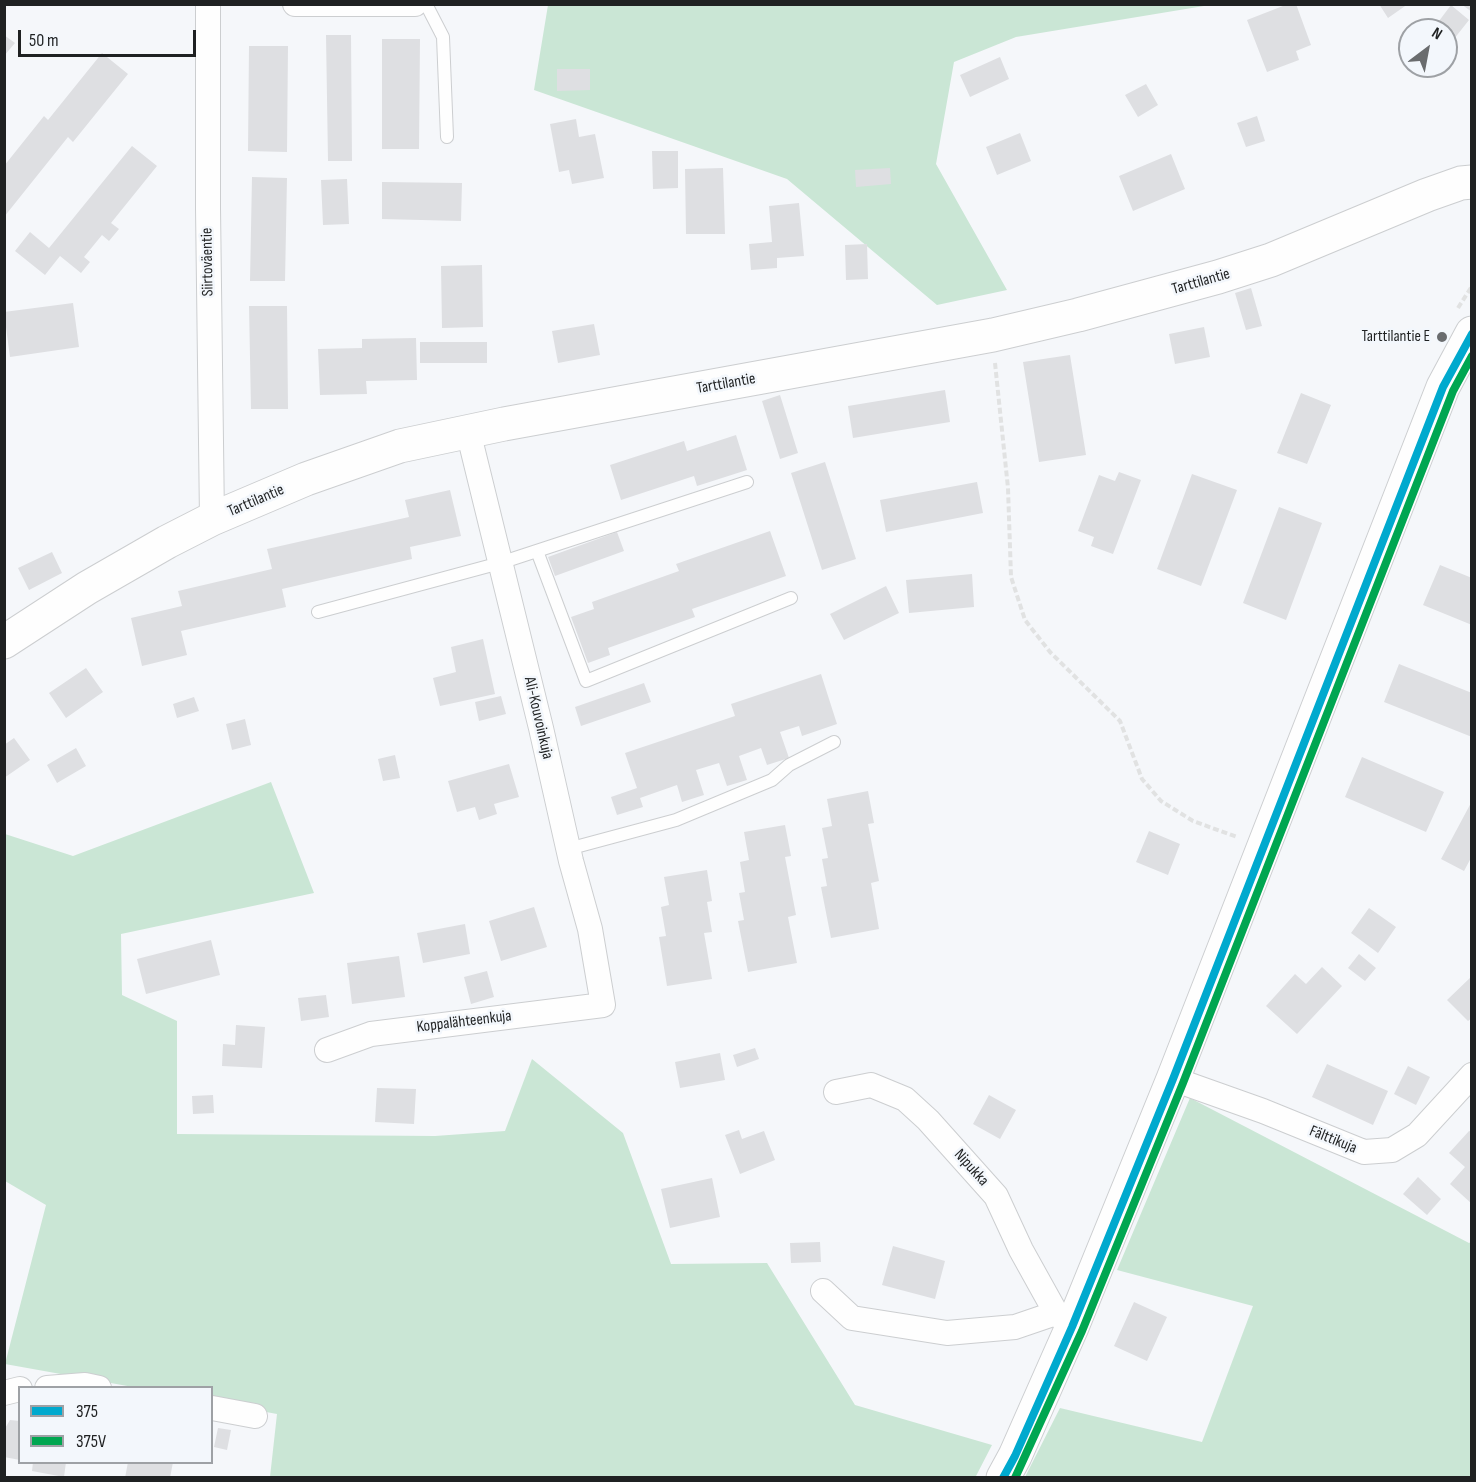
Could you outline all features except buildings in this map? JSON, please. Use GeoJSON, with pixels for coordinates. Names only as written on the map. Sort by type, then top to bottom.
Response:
{"type":"FeatureCollection","features":[{"type":"Feature","properties":{"kind":"street","name":"Siirtoväentie"},"geometry":{"type":"LineString","coordinates":[[208,4],[212,519]]}},
{"type":"Feature","properties":{"kind":"street"},"geometry":{"type":"LineString","coordinates":[[295,4],[415,4]]}},
{"type":"Feature","properties":{"kind":"street","name":"Tarttilantie"},"geometry":{"type":"LineString","coordinates":[[4,642],[87,588],[212,519],[306,479],[390,450],[468,431],[993,335],[1078,315],[1218,277],[1271,260],[1427,195],[1461,183],[1472,182]]}},
{"type":"Feature","properties":{"kind":"street"},"geometry":{"type":"LineString","coordinates":[[1003,1478],[1015,1456],[1064,1320],[1173,1079],[1439,398],[1472,333]]}},
{"type":"Feature","properties":{"kind":"street","name":"Ali-Kouvoinkuja"},"geometry":{"type":"LineString","coordinates":[[468,431],[568,849],[590,929],[603,1005]]}},
{"type":"Feature","properties":{"kind":"street","name":"Koppalähteenkuja"},"geometry":{"type":"LineString","coordinates":[[327,1050],[371,1034],[603,1005]]}},
{"type":"Feature","properties":{"kind":"street","name":"Fälttikuja"},"geometry":{"type":"LineString","coordinates":[[1173,1079],[1263,1111],[1364,1152],[1392,1150],[1417,1135],[1472,1075]]}},
{"type":"Feature","properties":{"kind":"street","name":"Nipukka"},"geometry":{"type":"LineString","coordinates":[[836,1092],[871,1085],[904,1099],[928,1120],[996,1196],[1021,1250],[1064,1320]]}},
{"type":"Feature","properties":{"kind":"street"},"geometry":{"type":"LineString","coordinates":[[823,1291],[852,1318],[947,1333],[1064,1320]]}},
{"type":"Feature","properties":{"kind":"street"},"geometry":{"type":"LineString","coordinates":[[72,1386],[90,1386]]}},
{"type":"Feature","properties":{"kind":"street"},"geometry":{"type":"LineString","coordinates":[[213,1408],[255,1416]]}},
{"type":"Feature","properties":{"kind":"lane"},"geometry":{"type":"LineString","coordinates":[[426,4],[443,37],[447,137]]}},
{"type":"Feature","properties":{"kind":"lane"},"geometry":{"type":"LineString","coordinates":[[318,612],[500,563],[747,482]]}},
{"type":"Feature","properties":{"kind":"lane"},"geometry":{"type":"LineString","coordinates":[[537,551],[586,681],[791,598]]}},
{"type":"Feature","properties":{"kind":"lane"},"geometry":{"type":"LineString","coordinates":[[568,849],[676,820],[772,780],[789,765],[834,742]]}},
{"type":"Feature","properties":{"kind":"path"},"geometry":{"type":"LineString","coordinates":[[993,335],[1008,488],[1011,577],[1025,620],[1050,652],[1120,721],[1142,779],[1161,801],[1193,821],[1263,846]]}},
{"type":"Feature","properties":{"kind":"green space"},"geometry":{"type":"Polygon","coordinates":[[[548,5],[1210,5],[1016,37],[954,62],[936,164],[1007,290],[937,305],[787,179],[534,90],[548,5]]]}},
{"type":"Feature","properties":{"kind":"green space"},"geometry":{"type":"Polygon","coordinates":[[[271,782],[314,893],[121,934],[122,995],[177,1021],[177,1134],[435,1136],[505,1131],[532,1059],[623,1133],[671,1264],[767,1263],[855,1405],[992,1445],[975,1478],[270,1477],[277,1414],[213,1402],[213,1386],[127,1386],[5,1364],[46,1205],[5,1181],[5,834],[73,856],[271,782]]]}},
{"type":"Feature","properties":{"kind":"green space"},"geometry":{"type":"Polygon","coordinates":[[[1190,1098],[1469,1243],[1471,1242],[1471,1477],[1025,1477],[1060,1408],[1202,1442],[1253,1306],[1117,1270],[1190,1098]]]}},
{"type":"Feature","properties":{"kind":"transit line","name":"375"},"geometry":{"type":"LineString","coordinates":[[1003,1478],[1072,1327],[1173,1079],[1443,387],[1472,334]]}},
{"type":"Feature","properties":{"kind":"transit line","name":"375V"},"geometry":{"type":"LineString","coordinates":[[1015,1478],[1082,1331],[1183,1083],[1453,391],[1472,356]]}},
{"type":"Feature","properties":{"kind":"place","name":"Tarttilantie E"},"geometry":{"type":"Point","coordinates":[1442,337]}}]}
